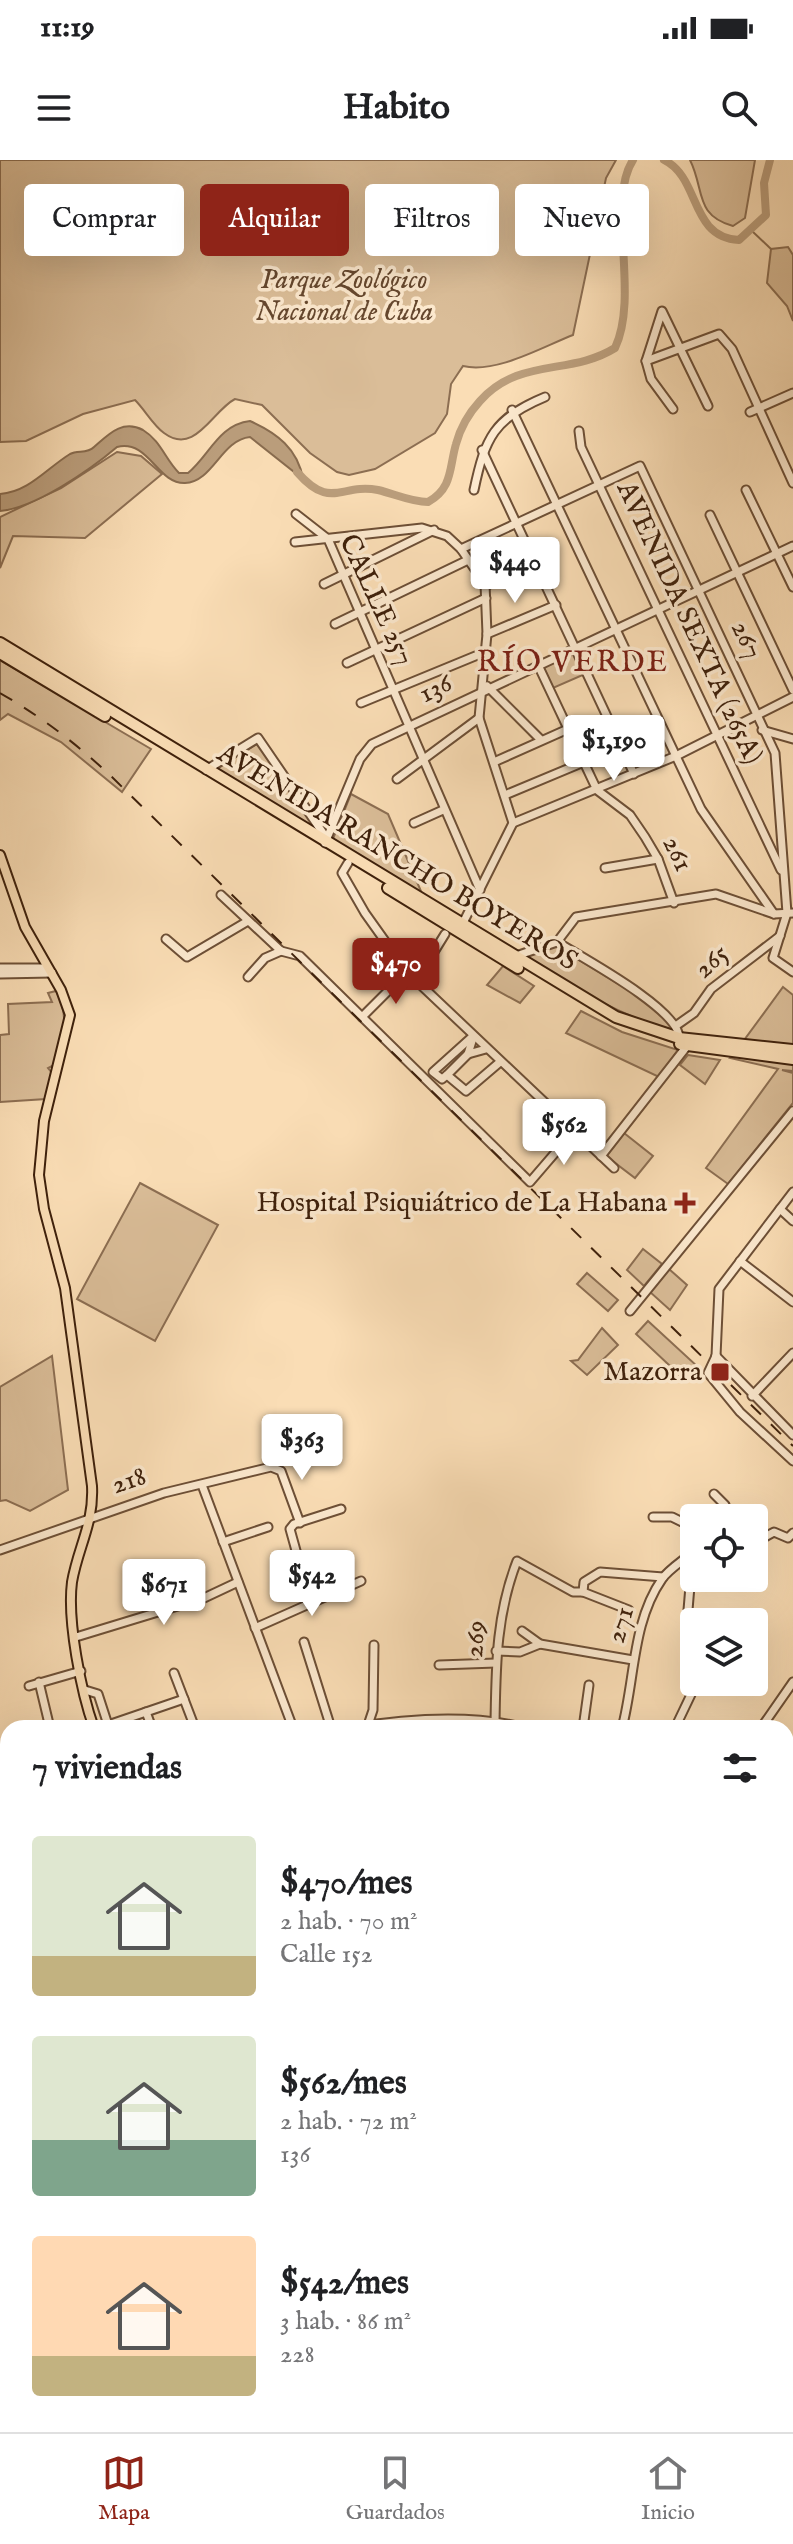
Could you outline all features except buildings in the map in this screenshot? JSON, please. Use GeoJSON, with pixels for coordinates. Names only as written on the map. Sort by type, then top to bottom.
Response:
{"type":"FeatureCollection","features":[{"type":"Feature","properties":{"kind":"highway","name":"AVENIDA RANCHO BOYEROS"},"geometry":{"type":"LineString","coordinates":[[0,643],[616,1017],[683,1042],[793,1050]]}},
{"type":"Feature","properties":{"kind":"highway","name":"AVENIDA RANCHO BOYEROS"},"geometry":{"type":"LineString","coordinates":[[0,653],[602,1016],[631,1029],[683,1042],[793,1059]]}},
{"type":"Feature","properties":{"kind":"main road"},"geometry":{"type":"LineString","coordinates":[[0,855],[25,927],[68,1007],[70,1024],[44,1121],[39,1175],[44,1209],[65,1288],[93,1516],[71,1592],[81,1671],[92,1720]]}},
{"type":"Feature","properties":{"kind":"street"},"geometry":{"type":"LineString","coordinates":[[673,409],[651,379],[646,361],[662,311],[708,406]]}},
{"type":"Feature","properties":{"kind":"street"},"geometry":{"type":"LineString","coordinates":[[646,361],[679,346],[719,334],[732,349],[793,483]]}},
{"type":"Feature","properties":{"kind":"street"},"geometry":{"type":"LineString","coordinates":[[750,412],[793,393]]}},
{"type":"Feature","properties":{"kind":"street"},"geometry":{"type":"LineString","coordinates":[[474,490],[482,450],[512,410],[545,397]]}},
{"type":"Feature","properties":{"kind":"street"},"geometry":{"type":"LineString","coordinates":[[512,410],[701,809],[774,914]]}},
{"type":"Feature","properties":{"kind":"street","name":"AVENIDA SEXTA (265A)"},"geometry":{"type":"LineString","coordinates":[[579,431],[581,447],[784,876]]}},
{"type":"Feature","properties":{"kind":"street"},"geometry":{"type":"LineString","coordinates":[[482,450],[634,774]]}},
{"type":"Feature","properties":{"kind":"street","name":"267"},"geometry":{"type":"LineString","coordinates":[[599,483],[639,465],[775,753],[784,876],[790,913],[773,958],[793,972]]}},
{"type":"Feature","properties":{"kind":"street"},"geometry":{"type":"LineString","coordinates":[[461,549],[599,483]]}},
{"type":"Feature","properties":{"kind":"street"},"geometry":{"type":"LineString","coordinates":[[746,490],[793,587]]}},
{"type":"Feature","properties":{"kind":"street","name":"CALLE 257"},"geometry":{"type":"LineString","coordinates":[[296,514],[328,539],[480,890]]}},
{"type":"Feature","properties":{"kind":"street"},"geometry":{"type":"LineString","coordinates":[[710,515],[793,690]]}},
{"type":"Feature","properties":{"kind":"street"},"geometry":{"type":"LineString","coordinates":[[295,542],[422,528],[434,530],[447,536],[461,549],[485,586],[487,634],[479,718],[513,823],[462,925]]}},
{"type":"Feature","properties":{"kind":"street"},"geometry":{"type":"LineString","coordinates":[[324,584],[434,530]]}},
{"type":"Feature","properties":{"kind":"street","name":"136"},"geometry":{"type":"LineString","coordinates":[[326,841],[365,751],[484,687],[538,665],[793,546]]}},
{"type":"Feature","properties":{"kind":"street"},"geometry":{"type":"LineString","coordinates":[[335,624],[468,560]]}},
{"type":"Feature","properties":{"kind":"street"},"geometry":{"type":"LineString","coordinates":[[485,586],[537,563]]}},
{"type":"Feature","properties":{"kind":"street"},"geometry":{"type":"LineString","coordinates":[[347,663],[486,598]]}},
{"type":"Feature","properties":{"kind":"street"},"geometry":{"type":"LineString","coordinates":[[487,634],[556,605]]}},
{"type":"Feature","properties":{"kind":"street"},"geometry":{"type":"LineString","coordinates":[[361,703],[485,652]]}},
{"type":"Feature","properties":{"kind":"street","name":"261"},"geometry":{"type":"LineString","coordinates":[[538,665],[597,790],[630,815],[658,859],[674,903]]}},
{"type":"Feature","properties":{"kind":"street"},"geometry":{"type":"LineString","coordinates":[[484,687],[541,740]]}},
{"type":"Feature","properties":{"kind":"street"},"geometry":{"type":"LineString","coordinates":[[513,823],[676,756],[793,697]]}},
{"type":"Feature","properties":{"kind":"street"},"geometry":{"type":"LineString","coordinates":[[397,779],[479,718]]}},
{"type":"Feature","properties":{"kind":"street"},"geometry":{"type":"LineString","coordinates":[[494,762],[568,729]]}},
{"type":"Feature","properties":{"kind":"street"},"geometry":{"type":"LineString","coordinates":[[762,730],[793,739]]}},
{"type":"Feature","properties":{"kind":"street"},"geometry":{"type":"LineString","coordinates":[[206,770],[213,762],[258,738],[326,841]]}},
{"type":"Feature","properties":{"kind":"street"},"geometry":{"type":"LineString","coordinates":[[505,795],[584,762]]}},
{"type":"Feature","properties":{"kind":"street"},"geometry":{"type":"LineString","coordinates":[[414,823],[443,810]]}},
{"type":"Feature","properties":{"kind":"street"},"geometry":{"type":"LineString","coordinates":[[605,868],[658,859]]}},
{"type":"Feature","properties":{"kind":"street"},"geometry":{"type":"LineString","coordinates":[[348,863],[342,873],[365,913],[407,972],[614,1168]]}},
{"type":"Feature","properties":{"kind":"street"},"geometry":{"type":"LineString","coordinates":[[514,956],[557,942],[576,917],[716,894],[774,914],[790,913]]}},
{"type":"Feature","properties":{"kind":"street"},"geometry":{"type":"LineString","coordinates":[[221,895],[281,951],[300,956],[530,1182],[573,1132]]}},
{"type":"Feature","properties":{"kind":"street"},"geometry":{"type":"LineString","coordinates":[[166,939],[187,957],[248,921]]}},
{"type":"Feature","properties":{"kind":"street"},"geometry":{"type":"LineString","coordinates":[[416,981],[445,934]]}},
{"type":"Feature","properties":{"kind":"street","name":"265"},"geometry":{"type":"LineString","coordinates":[[677,1025],[694,1013],[711,989],[780,936]]}},
{"type":"Feature","properties":{"kind":"street"},"geometry":{"type":"LineString","coordinates":[[557,942],[662,1009],[677,1025],[683,1042],[601,1156]]}},
{"type":"Feature","properties":{"kind":"street"},"geometry":{"type":"LineString","coordinates":[[248,977],[265,958],[281,951]]}},
{"type":"Feature","properties":{"kind":"street"},"geometry":{"type":"LineString","coordinates":[[0,971],[50,970]]}},
{"type":"Feature","properties":{"kind":"street"},"geometry":{"type":"LineString","coordinates":[[362,1017],[407,972]]}},
{"type":"Feature","properties":{"kind":"street"},"geometry":{"type":"LineString","coordinates":[[473,1036],[468,1054],[447,1075],[442,1079],[433,1072],[473,1036]]}},
{"type":"Feature","properties":{"kind":"street"},"geometry":{"type":"LineString","coordinates":[[468,1054],[486,1049]]}},
{"type":"Feature","properties":{"kind":"street"},"geometry":{"type":"LineString","coordinates":[[447,1075],[466,1091],[500,1062]]}},
{"type":"Feature","properties":{"kind":"street"},"geometry":{"type":"LineString","coordinates":[[630,1311],[793,1111]]}},
{"type":"Feature","properties":{"kind":"street"},"geometry":{"type":"LineString","coordinates":[[793,1192],[719,1289],[716,1356],[708,1373],[740,1412],[793,1461]]}},
{"type":"Feature","properties":{"kind":"street"},"geometry":{"type":"LineString","coordinates":[[780,1209],[793,1221]]}},
{"type":"Feature","properties":{"kind":"street"},"geometry":{"type":"LineString","coordinates":[[740,1261],[793,1302]]}},
{"type":"Feature","properties":{"kind":"street"},"geometry":{"type":"LineString","coordinates":[[752,1396],[793,1353]]}},
{"type":"Feature","properties":{"kind":"street"},"geometry":{"type":"LineString","coordinates":[[716,1356],[793,1435]]}},
{"type":"Feature","properties":{"kind":"street","name":"218"},"geometry":{"type":"LineString","coordinates":[[0,1550],[164,1493],[275,1467],[281,1471],[300,1523]]}},
{"type":"Feature","properties":{"kind":"street"},"geometry":{"type":"LineString","coordinates":[[202,1485],[290,1720]]}},
{"type":"Feature","properties":{"kind":"street"},"geometry":{"type":"LineString","coordinates":[[714,1494],[724,1504]]}},
{"type":"Feature","properties":{"kind":"street"},"geometry":{"type":"LineString","coordinates":[[310,1601],[290,1533],[291,1526],[341,1509]]}},
{"type":"Feature","properties":{"kind":"street"},"geometry":{"type":"LineString","coordinates":[[653,1517],[672,1517],[680,1521]]}},
{"type":"Feature","properties":{"kind":"street"},"geometry":{"type":"LineString","coordinates":[[71,1524],[86,1536]]}},
{"type":"Feature","properties":{"kind":"street"},"geometry":{"type":"LineString","coordinates":[[223,1542],[268,1527]]}},
{"type":"Feature","properties":{"kind":"street"},"geometry":{"type":"LineString","coordinates":[[768,1535],[774,1532],[788,1538],[793,1533]]}},
{"type":"Feature","properties":{"kind":"street","name":"269"},"geometry":{"type":"LineString","coordinates":[[495,1720],[496,1651],[503,1598],[517,1561],[573,1592],[583,1592]]}},
{"type":"Feature","properties":{"kind":"street","name":"271"},"geometry":{"type":"LineString","coordinates":[[624,1720],[630,1698],[633,1660],[645,1617],[663,1577],[680,1563]]}},
{"type":"Feature","properties":{"kind":"street"},"geometry":{"type":"LineString","coordinates":[[629,1610],[583,1592],[584,1582],[600,1572],[663,1577]]}},
{"type":"Feature","properties":{"kind":"street"},"geometry":{"type":"LineString","coordinates":[[255,1628],[361,1581]]}},
{"type":"Feature","properties":{"kind":"street"},"geometry":{"type":"LineString","coordinates":[[76,1637],[204,1598],[238,1582]]}},
{"type":"Feature","properties":{"kind":"street"},"geometry":{"type":"LineString","coordinates":[[522,1631],[540,1644],[633,1660]]}},
{"type":"Feature","properties":{"kind":"street"},"geometry":{"type":"LineString","coordinates":[[304,1642],[328,1720]]}},
{"type":"Feature","properties":{"kind":"street"},"geometry":{"type":"LineString","coordinates":[[496,1651],[520,1652],[540,1644]]}},
{"type":"Feature","properties":{"kind":"street"},"geometry":{"type":"LineString","coordinates":[[374,1645],[374,1720]]}},
{"type":"Feature","properties":{"kind":"street"},"geometry":{"type":"LineString","coordinates":[[439,1665],[496,1663]]}},
{"type":"Feature","properties":{"kind":"street"},"geometry":{"type":"LineString","coordinates":[[29,1686],[81,1671]]}},
{"type":"Feature","properties":{"kind":"street"},"geometry":{"type":"LineString","coordinates":[[174,1673],[192,1720]]}},
{"type":"Feature","properties":{"kind":"street"},"geometry":{"type":"LineString","coordinates":[[39,1682],[48,1720]]}},
{"type":"Feature","properties":{"kind":"street"},"geometry":{"type":"LineString","coordinates":[[767,1720],[793,1682]]}},
{"type":"Feature","properties":{"kind":"street"},"geometry":{"type":"LineString","coordinates":[[584,1720],[589,1685]]}},
{"type":"Feature","properties":{"kind":"street"},"geometry":{"type":"LineString","coordinates":[[85,1690],[95,1690],[98,1694],[106,1720]]}},
{"type":"Feature","properties":{"kind":"street"},"geometry":{"type":"LineString","coordinates":[[679,1720],[690,1696]]}},
{"type":"Feature","properties":{"kind":"street"},"geometry":{"type":"LineString","coordinates":[[126,1720],[184,1699]]}},
{"type":"Feature","properties":{"kind":"street"},"geometry":{"type":"LineString","coordinates":[[146,1712],[149,1720]]}},
{"type":"Feature","properties":{"kind":"green space","name":"Parque Zoológico Nacional de Cuba"},"geometry":{"type":"Polygon","coordinates":[[[0,160],[616,160],[605,184],[515,184],[515,256],[590,256],[573,335],[504,363],[463,366],[451,384],[447,414],[435,433],[375,469],[349,475],[337,472],[310,453],[262,405],[235,399],[194,436],[185,439],[175,439],[164,433],[135,400],[83,414],[26,441],[0,442],[0,160]]]}},
{"type":"Feature","properties":{"kind":"green space"},"geometry":{"type":"Polygon","coordinates":[[[690,160],[755,160],[745,218],[733,226],[712,215],[702,200],[690,160]]]}},
{"type":"Feature","properties":{"kind":"green space"},"geometry":{"type":"Polygon","coordinates":[[[788,247],[793,255],[793,321],[787,306],[767,283],[771,249],[788,247]]]}},
{"type":"Feature","properties":{"kind":"green space"},"geometry":{"type":"Polygon","coordinates":[[[117,452],[141,456],[162,474],[85,538],[13,536],[0,568],[0,517],[61,488],[117,452]]]}},
{"type":"Feature","properties":{"kind":"green space"},"geometry":{"type":"Polygon","coordinates":[[[574,651],[585,674],[553,688],[543,666],[574,651]]]}},
{"type":"Feature","properties":{"kind":"green space"},"geometry":{"type":"Polygon","coordinates":[[[0,660],[151,749],[122,792],[61,742],[8,714],[0,720],[0,660]]]}},
{"type":"Feature","properties":{"kind":"green space"},"geometry":{"type":"Polygon","coordinates":[[[258,743],[317,831],[217,769],[258,743]]]}},
{"type":"Feature","properties":{"kind":"green space"},"geometry":{"type":"Polygon","coordinates":[[[351,794],[388,814],[423,896],[333,839],[351,794]]]}},
{"type":"Feature","properties":{"kind":"green space"},"geometry":{"type":"Polygon","coordinates":[[[554,945],[661,1010],[677,1033],[599,1001],[525,957],[554,945]]]}},
{"type":"Feature","properties":{"kind":"green space"},"geometry":{"type":"Polygon","coordinates":[[[503,966],[534,986],[520,1003],[487,985],[503,966]]]}},
{"type":"Feature","properties":{"kind":"green space"},"geometry":{"type":"Polygon","coordinates":[[[783,987],[793,995],[793,1047],[742,1043],[783,987]]]}},
{"type":"Feature","properties":{"kind":"green space"},"geometry":{"type":"Polygon","coordinates":[[[56,991],[61,1000],[64,1028],[54,1065],[48,1068],[52,1073],[46,1099],[0,1102],[0,1035],[9,1034],[8,1004],[52,1002],[48,993],[56,991]]]}},
{"type":"Feature","properties":{"kind":"green space"},"geometry":{"type":"Polygon","coordinates":[[[581,1011],[622,1032],[678,1050],[659,1077],[566,1033],[581,1011]]]}},
{"type":"Feature","properties":{"kind":"green space"},"geometry":{"type":"Polygon","coordinates":[[[688,1055],[720,1060],[705,1084],[680,1065],[688,1055]]]}},
{"type":"Feature","properties":{"kind":"green space"},"geometry":{"type":"Polygon","coordinates":[[[730,1058],[793,1062],[793,1071],[782,1070],[793,1073],[793,1103],[728,1184],[706,1168],[778,1069],[730,1058]]]}},
{"type":"Feature","properties":{"kind":"green space"},"geometry":{"type":"Polygon","coordinates":[[[624,1133],[653,1156],[635,1178],[606,1156],[624,1133]]]}},
{"type":"Feature","properties":{"kind":"green space"},"geometry":{"type":"Polygon","coordinates":[[[140,1183],[218,1225],[155,1341],[77,1299],[140,1183]]]}},
{"type":"Feature","properties":{"kind":"green space"},"geometry":{"type":"Polygon","coordinates":[[[643,1249],[662,1264],[644,1286],[627,1270],[643,1249]]]}},
{"type":"Feature","properties":{"kind":"green space"},"geometry":{"type":"Polygon","coordinates":[[[669,1269],[687,1285],[670,1310],[650,1292],[669,1269]]]}},
{"type":"Feature","properties":{"kind":"green space"},"geometry":{"type":"Polygon","coordinates":[[[587,1273],[618,1300],[608,1311],[577,1284],[587,1273]]]}},
{"type":"Feature","properties":{"kind":"green space"},"geometry":{"type":"Polygon","coordinates":[[[648,1321],[698,1367],[686,1381],[636,1334],[648,1321]]]}},
{"type":"Feature","properties":{"kind":"green space"},"geometry":{"type":"Polygon","coordinates":[[[602,1328],[618,1345],[587,1375],[571,1361],[578,1360],[602,1328]]]}},
{"type":"Feature","properties":{"kind":"green space"},"geometry":{"type":"Polygon","coordinates":[[[52,1356],[68,1490],[30,1511],[6,1500],[0,1501],[0,1387],[52,1356]]]}},
{"type":"Feature","properties":{"kind":"shaded area"},"geometry":{"type":"Polygon","coordinates":[[[250,421],[285,443],[296,459],[303,479],[250,437],[232,445],[203,476],[185,483],[167,477],[137,449],[117,447],[77,477],[45,495],[0,511],[0,494],[20,489],[70,454],[91,449],[122,427],[143,430],[154,439],[179,473],[188,473],[222,434],[250,421]]]}},
{"type":"Feature","properties":{"kind":"waterway"},"geometry":{"type":"LineString","coordinates":[[297,472],[309,484],[328,493],[378,490],[428,502],[446,484],[465,421],[495,387],[528,372],[580,362],[615,348],[625,302],[622,199],[633,160]]}},
{"type":"Feature","properties":{"kind":"waterway"},"geometry":{"type":"LineString","coordinates":[[664,160],[676,168],[711,229],[739,240],[766,215],[764,183],[770,160]]}},
{"type":"Feature","properties":{"kind":"waterway"},"geometry":{"type":"LineString","coordinates":[[752,231],[771,249]]}},
{"type":"Feature","properties":{"kind":"railway"},"geometry":{"type":"LineString","coordinates":[[0,693],[59,732],[113,778],[793,1446]]}},
{"type":"Feature","properties":{"kind":"place","name":"Hospital Psiquiátrico de La Habana"},"geometry":{"type":"Point","coordinates":[685,1203]}},
{"type":"Feature","properties":{"kind":"place","name":"Mazorra"},"geometry":{"type":"Point","coordinates":[720,1372]}},
{"type":"Feature","properties":{"kind":"district","name":"RÍO VERDE"},"geometry":{"type":"Point","coordinates":[573,663]}}]}
